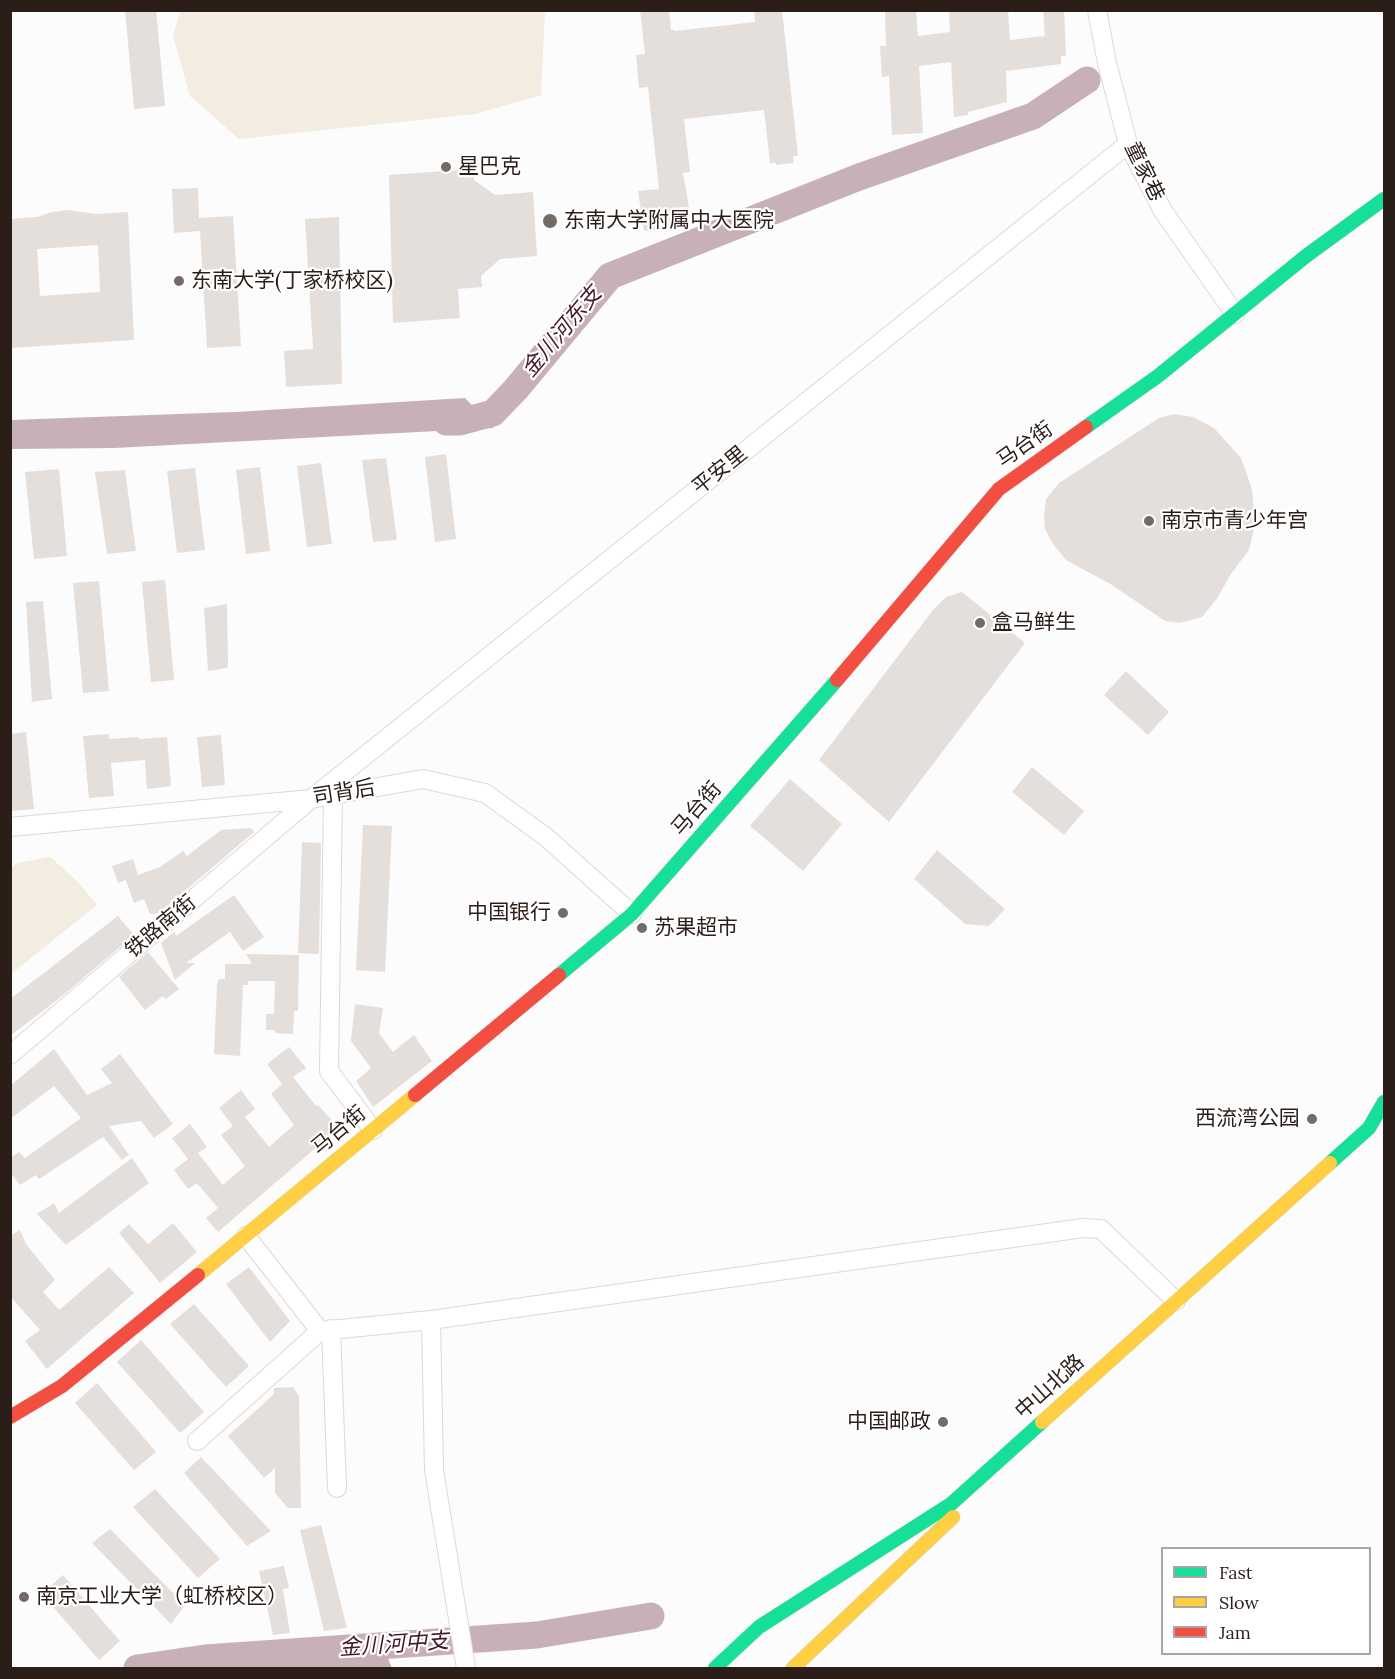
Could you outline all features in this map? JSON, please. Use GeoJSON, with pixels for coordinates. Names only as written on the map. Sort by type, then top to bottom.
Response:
{"type":"FeatureCollection","features":[{"type":"Feature","properties":{"kind":"street","name":"童家巷"},"geometry":{"type":"LineString","coordinates":[[1097,10],[1107,63],[1128,144],[1163,211],[1235,314]]}},
{"type":"Feature","properties":{"kind":"street","name":"平安里"},"geometry":{"type":"LineString","coordinates":[[311,799],[1128,144]]}},
{"type":"Feature","properties":{"kind":"street","name":"马台街"},"geometry":{"type":"LineString","coordinates":[[10,1417],[62,1386],[246,1236],[632,914],[866,648],[999,489],[1158,376],[1306,256],[1384,200]]}},
{"type":"Feature","properties":{"kind":"street","name":"司背后"},"geometry":{"type":"LineString","coordinates":[[10,827],[311,799],[423,779],[485,793],[546,837],[632,914]]}},
{"type":"Feature","properties":{"kind":"street"},"geometry":{"type":"LineString","coordinates":[[333,795],[329,1071],[373,1130]]}},
{"type":"Feature","properties":{"kind":"street","name":"铁路南街"},"geometry":{"type":"LineString","coordinates":[[10,1055],[311,799]]}},
{"type":"Feature","properties":{"kind":"street","name":"中山北路"},"geometry":{"type":"LineString","coordinates":[[715,1668],[759,1627],[951,1504],[1369,1128],[1384,1102]]}},
{"type":"Feature","properties":{"kind":"street","name":"中山北路"},"geometry":{"type":"LineString","coordinates":[[793,1668],[959,1511],[1384,1128]]}},
{"type":"Feature","properties":{"kind":"street"},"geometry":{"type":"LineString","coordinates":[[198,1441],[326,1330],[430,1320],[1083,1228],[1101,1229],[1176,1300]]}},
{"type":"Feature","properties":{"kind":"street"},"geometry":{"type":"LineString","coordinates":[[246,1236],[326,1330],[337,1488]]}},
{"type":"Feature","properties":{"kind":"street"},"geometry":{"type":"LineString","coordinates":[[430,1320],[434,1470],[466,1668]]}},
{"type":"Feature","properties":{"kind":"shaded area"},"geometry":{"type":"Polygon","coordinates":[[[181,11],[545,11],[541,95],[475,114],[239,139],[190,96],[173,35],[181,11]]]}},
{"type":"Feature","properties":{"kind":"shaded area"},"geometry":{"type":"Polygon","coordinates":[[[465,398],[494,428],[114,448],[11,449],[11,420],[235,412],[465,398]]]}},
{"type":"Feature","properties":{"kind":"shaded area"},"geometry":{"type":"Polygon","coordinates":[[[50,857],[77,881],[97,905],[11,974],[11,868],[17,863],[50,857]]]}},
{"type":"Feature","properties":{"kind":"shaded area"},"geometry":{"type":"Polygon","coordinates":[[[325,1656],[387,1656],[392,1668],[186,1668],[325,1656]]]}},
{"type":"Feature","properties":{"kind":"building"},"geometry":{"type":"Polygon","coordinates":[[[125,10],[156,10],[165,106],[134,109],[125,10]]]}},
{"type":"Feature","properties":{"kind":"building"},"geometry":{"type":"Polygon","coordinates":[[[640,10],[669,10],[671,30],[675,31],[755,22],[754,10],[782,10],[798,156],[793,156],[794,163],[776,165],[776,163],[770,163],[764,110],[684,119],[690,172],[683,173],[689,207],[673,208],[677,227],[644,231],[638,191],[659,189],[648,87],[639,88],[636,55],[645,54],[640,10]]]}},
{"type":"Feature","properties":{"kind":"building"},"geometry":{"type":"Polygon","coordinates":[[[885,10],[916,10],[918,36],[950,32],[949,10],[1008,10],[1010,40],[1045,36],[1043,10],[1064,10],[1066,56],[1061,56],[1061,64],[1006,71],[1007,102],[968,112],[968,115],[954,117],[951,62],[919,66],[923,133],[892,135],[889,76],[882,77],[880,46],[886,46],[885,10]]]}},
{"type":"Feature","properties":{"kind":"building"},"geometry":{"type":"Polygon","coordinates":[[[474,169],[474,180],[495,195],[533,192],[537,256],[500,259],[481,276],[482,287],[458,289],[460,318],[393,323],[389,175],[474,169]]]}},
{"type":"Feature","properties":{"kind":"building"},"geometry":{"type":"Polygon","coordinates":[[[198,188],[199,218],[233,216],[241,346],[207,348],[200,231],[174,233],[172,189],[198,188]]]}},
{"type":"Feature","properties":{"kind":"building"},"geometry":{"type":"Polygon","coordinates":[[[68,210],[96,214],[128,212],[134,340],[10,348],[10,219],[37,217],[68,210]],[[98,245],[37,249],[40,296],[100,292],[98,245]]]}},
{"type":"Feature","properties":{"kind":"building"},"geometry":{"type":"Polygon","coordinates":[[[339,217],[342,384],[286,387],[284,351],[313,349],[305,219],[339,217]]]}},
{"type":"Feature","properties":{"kind":"building","name":"南京市青少年宫"},"geometry":{"type":"Polygon","coordinates":[[[1174,414],[1193,417],[1214,428],[1241,458],[1252,489],[1255,524],[1249,550],[1231,574],[1216,600],[1202,617],[1179,623],[1165,621],[1112,585],[1066,560],[1045,529],[1044,517],[1046,499],[1059,483],[1159,418],[1174,414]]]}},
{"type":"Feature","properties":{"kind":"building"},"geometry":{"type":"Polygon","coordinates":[[[446,454],[456,539],[435,542],[425,457],[446,454]]]}},
{"type":"Feature","properties":{"kind":"building"},"geometry":{"type":"Polygon","coordinates":[[[386,458],[397,540],[373,542],[362,460],[386,458]]]}},
{"type":"Feature","properties":{"kind":"building"},"geometry":{"type":"Polygon","coordinates":[[[321,463],[332,544],[307,547],[297,466],[321,463]]]}},
{"type":"Feature","properties":{"kind":"building"},"geometry":{"type":"Polygon","coordinates":[[[260,467],[270,551],[246,554],[236,470],[260,467]]]}},
{"type":"Feature","properties":{"kind":"building"},"geometry":{"type":"Polygon","coordinates":[[[195,468],[205,550],[177,553],[167,471],[195,468]]]}},
{"type":"Feature","properties":{"kind":"building"},"geometry":{"type":"Polygon","coordinates":[[[59,469],[67,556],[34,559],[25,472],[59,469]]]}},
{"type":"Feature","properties":{"kind":"building"},"geometry":{"type":"Polygon","coordinates":[[[125,470],[136,551],[107,554],[95,472],[125,470]]]}},
{"type":"Feature","properties":{"kind":"building"},"geometry":{"type":"Polygon","coordinates":[[[165,580],[174,680],[151,682],[142,582],[165,580]]]}},
{"type":"Feature","properties":{"kind":"building"},"geometry":{"type":"Polygon","coordinates":[[[99,581],[109,691],[83,693],[73,583],[99,581]]]}},
{"type":"Feature","properties":{"kind":"building"},"geometry":{"type":"Polygon","coordinates":[[[962,592],[1025,643],[889,822],[819,760],[933,610],[946,597],[962,592]]]}},
{"type":"Feature","properties":{"kind":"building"},"geometry":{"type":"Polygon","coordinates":[[[43,601],[52,699],[32,702],[26,602],[43,601]]]}},
{"type":"Feature","properties":{"kind":"building"},"geometry":{"type":"Polygon","coordinates":[[[227,604],[227,668],[208,671],[204,608],[227,604]]]}},
{"type":"Feature","properties":{"kind":"building"},"geometry":{"type":"Polygon","coordinates":[[[1126,671],[1169,712],[1148,735],[1104,695],[1126,671]]]}},
{"type":"Feature","properties":{"kind":"building"},"geometry":{"type":"Polygon","coordinates":[[[26,732],[34,809],[10,811],[10,734],[26,732]]]}},
{"type":"Feature","properties":{"kind":"building"},"geometry":{"type":"Polygon","coordinates":[[[109,734],[109,739],[167,737],[171,786],[147,789],[145,760],[111,763],[114,796],[89,798],[83,736],[109,734]]]}},
{"type":"Feature","properties":{"kind":"building"},"geometry":{"type":"Polygon","coordinates":[[[221,735],[225,785],[202,787],[197,737],[221,735]]]}},
{"type":"Feature","properties":{"kind":"building"},"geometry":{"type":"Polygon","coordinates":[[[1032,767],[1084,811],[1064,835],[1012,792],[1032,767]]]}},
{"type":"Feature","properties":{"kind":"building"},"geometry":{"type":"Polygon","coordinates":[[[790,779],[842,824],[803,871],[750,826],[790,779]]]}},
{"type":"Feature","properties":{"kind":"building"},"geometry":{"type":"Polygon","coordinates":[[[363,825],[392,826],[385,972],[356,970],[363,825]]]}},
{"type":"Feature","properties":{"kind":"building"},"geometry":{"type":"Polygon","coordinates":[[[251,828],[254,832],[155,914],[150,914],[144,899],[134,903],[126,880],[118,883],[112,866],[133,859],[138,875],[160,867],[183,851],[187,856],[221,830],[251,828]]]}},
{"type":"Feature","properties":{"kind":"building"},"geometry":{"type":"Polygon","coordinates":[[[302,842],[321,843],[319,954],[298,953],[302,842]]]}},
{"type":"Feature","properties":{"kind":"building"},"geometry":{"type":"Polygon","coordinates":[[[937,850],[1005,909],[989,926],[965,924],[914,879],[937,850]]]}},
{"type":"Feature","properties":{"kind":"building"},"geometry":{"type":"Polygon","coordinates":[[[234,895],[264,937],[243,951],[230,932],[186,963],[195,963],[175,980],[161,943],[174,932],[176,936],[234,895]]]}},
{"type":"Feature","properties":{"kind":"building"},"geometry":{"type":"Polygon","coordinates":[[[118,916],[134,935],[61,997],[10,1036],[10,999],[118,916]]]}},
{"type":"Feature","properties":{"kind":"building"},"geometry":{"type":"Polygon","coordinates":[[[148,952],[179,989],[166,999],[163,996],[145,1010],[119,977],[148,952]]]}},
{"type":"Feature","properties":{"kind":"building"},"geometry":{"type":"Polygon","coordinates":[[[246,954],[299,955],[298,1011],[294,1011],[293,1034],[266,1030],[266,1014],[274,1014],[275,981],[248,981],[248,985],[243,985],[240,1056],[214,1054],[217,984],[219,979],[225,979],[225,964],[252,964],[246,954]]]}},
{"type":"Feature","properties":{"kind":"building"},"geometry":{"type":"Polygon","coordinates":[[[355,1004],[383,1008],[379,1033],[393,1052],[414,1035],[432,1061],[373,1107],[356,1081],[371,1068],[351,1041],[355,1004]]]}},
{"type":"Feature","properties":{"kind":"building"},"geometry":{"type":"Polygon","coordinates":[[[289,1047],[306,1068],[293,1077],[316,1106],[318,1105],[339,1128],[218,1232],[206,1218],[218,1208],[197,1183],[188,1189],[174,1170],[188,1159],[172,1138],[190,1124],[207,1147],[198,1153],[223,1185],[245,1166],[221,1135],[233,1126],[219,1108],[241,1090],[255,1109],[245,1117],[269,1147],[294,1125],[271,1094],[282,1084],[267,1064],[289,1047]]]}},
{"type":"Feature","properties":{"kind":"building"},"geometry":{"type":"Polygon","coordinates":[[[54,1049],[87,1095],[112,1083],[101,1069],[120,1054],[173,1124],[154,1138],[141,1121],[109,1126],[129,1155],[122,1160],[103,1137],[39,1179],[36,1175],[20,1185],[10,1172],[10,1158],[19,1152],[25,1158],[81,1118],[54,1086],[10,1119],[10,1086],[54,1049]]]}},
{"type":"Feature","properties":{"kind":"building"},"geometry":{"type":"Polygon","coordinates":[[[132,1158],[149,1183],[66,1245],[37,1214],[54,1203],[59,1213],[132,1158]]]}},
{"type":"Feature","properties":{"kind":"building"},"geometry":{"type":"Polygon","coordinates":[[[173,1223],[197,1252],[160,1283],[119,1233],[129,1224],[148,1244],[173,1223]]]}},
{"type":"Feature","properties":{"kind":"building"},"geometry":{"type":"Polygon","coordinates":[[[20,1230],[26,1244],[55,1280],[43,1292],[59,1310],[109,1267],[134,1293],[47,1369],[25,1341],[40,1330],[10,1296],[10,1236],[20,1230]]]}},
{"type":"Feature","properties":{"kind":"building"},"geometry":{"type":"Polygon","coordinates":[[[249,1267],[290,1321],[270,1342],[226,1284],[249,1267]]]}},
{"type":"Feature","properties":{"kind":"building"},"geometry":{"type":"Polygon","coordinates":[[[194,1304],[249,1366],[226,1387],[170,1324],[194,1304]]]}},
{"type":"Feature","properties":{"kind":"building"},"geometry":{"type":"Polygon","coordinates":[[[141,1340],[204,1412],[180,1433],[117,1362],[141,1340]]]}},
{"type":"Feature","properties":{"kind":"building"},"geometry":{"type":"Polygon","coordinates":[[[97,1383],[156,1452],[134,1470],[75,1403],[97,1383]]]}},
{"type":"Feature","properties":{"kind":"building"},"geometry":{"type":"Polygon","coordinates":[[[293,1387],[299,1396],[301,1508],[288,1508],[275,1493],[275,1468],[264,1478],[228,1436],[274,1394],[274,1388],[293,1387]]]}},
{"type":"Feature","properties":{"kind":"building"},"geometry":{"type":"Polygon","coordinates":[[[201,1457],[271,1531],[247,1546],[184,1473],[201,1457]]]}},
{"type":"Feature","properties":{"kind":"building"},"geometry":{"type":"Polygon","coordinates":[[[155,1489],[220,1559],[198,1578],[133,1507],[155,1489]]]}},
{"type":"Feature","properties":{"kind":"building"},"geometry":{"type":"Polygon","coordinates":[[[321,1525],[347,1628],[324,1631],[300,1530],[321,1525]]]}},
{"type":"Feature","properties":{"kind":"building"},"geometry":{"type":"Polygon","coordinates":[[[110,1529],[185,1605],[171,1624],[92,1543],[110,1529]]]}},
{"type":"Feature","properties":{"kind":"building"},"geometry":{"type":"Polygon","coordinates":[[[284,1566],[289,1588],[283,1589],[290,1633],[273,1635],[259,1571],[284,1566]]]}},
{"type":"Feature","properties":{"kind":"building"},"geometry":{"type":"Polygon","coordinates":[[[63,1575],[120,1641],[99,1660],[42,1594],[63,1575]]]}},
{"type":"Feature","properties":{"kind":"waterway","name":"金川河东支"},"geometry":{"type":"LineString","coordinates":[[446,422],[460,422],[493,413],[516,389],[610,276],[859,177],[1033,116],[1087,80]]}},
{"type":"Feature","properties":{"kind":"waterway","name":"金川河中支"},"geometry":{"type":"LineString","coordinates":[[137,1668],[205,1658],[537,1635],[651,1616]]}},
{"type":"Feature","properties":{"kind":"traffic: fast"},"geometry":{"type":"LineString","coordinates":[[1086,427],[1158,376],[1306,256],[1384,199]]}},
{"type":"Feature","properties":{"kind":"traffic: fast"},"geometry":{"type":"LineString","coordinates":[[559,975],[632,914],[837,680]]}},
{"type":"Feature","properties":{"kind":"traffic: fast"},"geometry":{"type":"LineString","coordinates":[[1330,1163],[1369,1128],[1384,1102]]}},
{"type":"Feature","properties":{"kind":"traffic: fast"},"geometry":{"type":"LineString","coordinates":[[715,1668],[759,1627],[951,1504],[1042,1422]]}},
{"type":"Feature","properties":{"kind":"traffic: slow"},"geometry":{"type":"LineString","coordinates":[[198,1275],[415,1095]]}},
{"type":"Feature","properties":{"kind":"traffic: slow"},"geometry":{"type":"LineString","coordinates":[[1042,1422],[1330,1163]]}},
{"type":"Feature","properties":{"kind":"traffic: slow"},"geometry":{"type":"LineString","coordinates":[[793,1668],[953,1517]]}},
{"type":"Feature","properties":{"kind":"traffic: jam"},"geometry":{"type":"LineString","coordinates":[[837,680],[999,489],[1086,427]]}},
{"type":"Feature","properties":{"kind":"traffic: jam"},"geometry":{"type":"LineString","coordinates":[[415,1095],[559,975]]}},
{"type":"Feature","properties":{"kind":"traffic: jam"},"geometry":{"type":"LineString","coordinates":[[10,1417],[62,1386],[198,1275]]}},
{"type":"Feature","properties":{"kind":"place","name":"星巴克"},"geometry":{"type":"Point","coordinates":[446,167]}},
{"type":"Feature","properties":{"kind":"place","name":"东南大学附属中大医院"},"geometry":{"type":"Point","coordinates":[550,221]}},
{"type":"Feature","properties":{"kind":"place","name":"东南大学(丁家桥校区)"},"geometry":{"type":"Point","coordinates":[179,281]}},
{"type":"Feature","properties":{"kind":"place","name":"南京市青少年宫"},"geometry":{"type":"Point","coordinates":[1149,521]}},
{"type":"Feature","properties":{"kind":"place","name":"盒马鲜生"},"geometry":{"type":"Point","coordinates":[980,623]}},
{"type":"Feature","properties":{"kind":"place","name":"中国银行"},"geometry":{"type":"Point","coordinates":[563,913]}},
{"type":"Feature","properties":{"kind":"place","name":"苏果超市"},"geometry":{"type":"Point","coordinates":[642,928]}},
{"type":"Feature","properties":{"kind":"place","name":"西流湾公园"},"geometry":{"type":"Point","coordinates":[1312,1119]}},
{"type":"Feature","properties":{"kind":"place","name":"中国邮政"},"geometry":{"type":"Point","coordinates":[943,1422]}},
{"type":"Feature","properties":{"kind":"place","name":"南京工业大学（虹桥校区）"},"geometry":{"type":"Point","coordinates":[24,1597]}}]}
